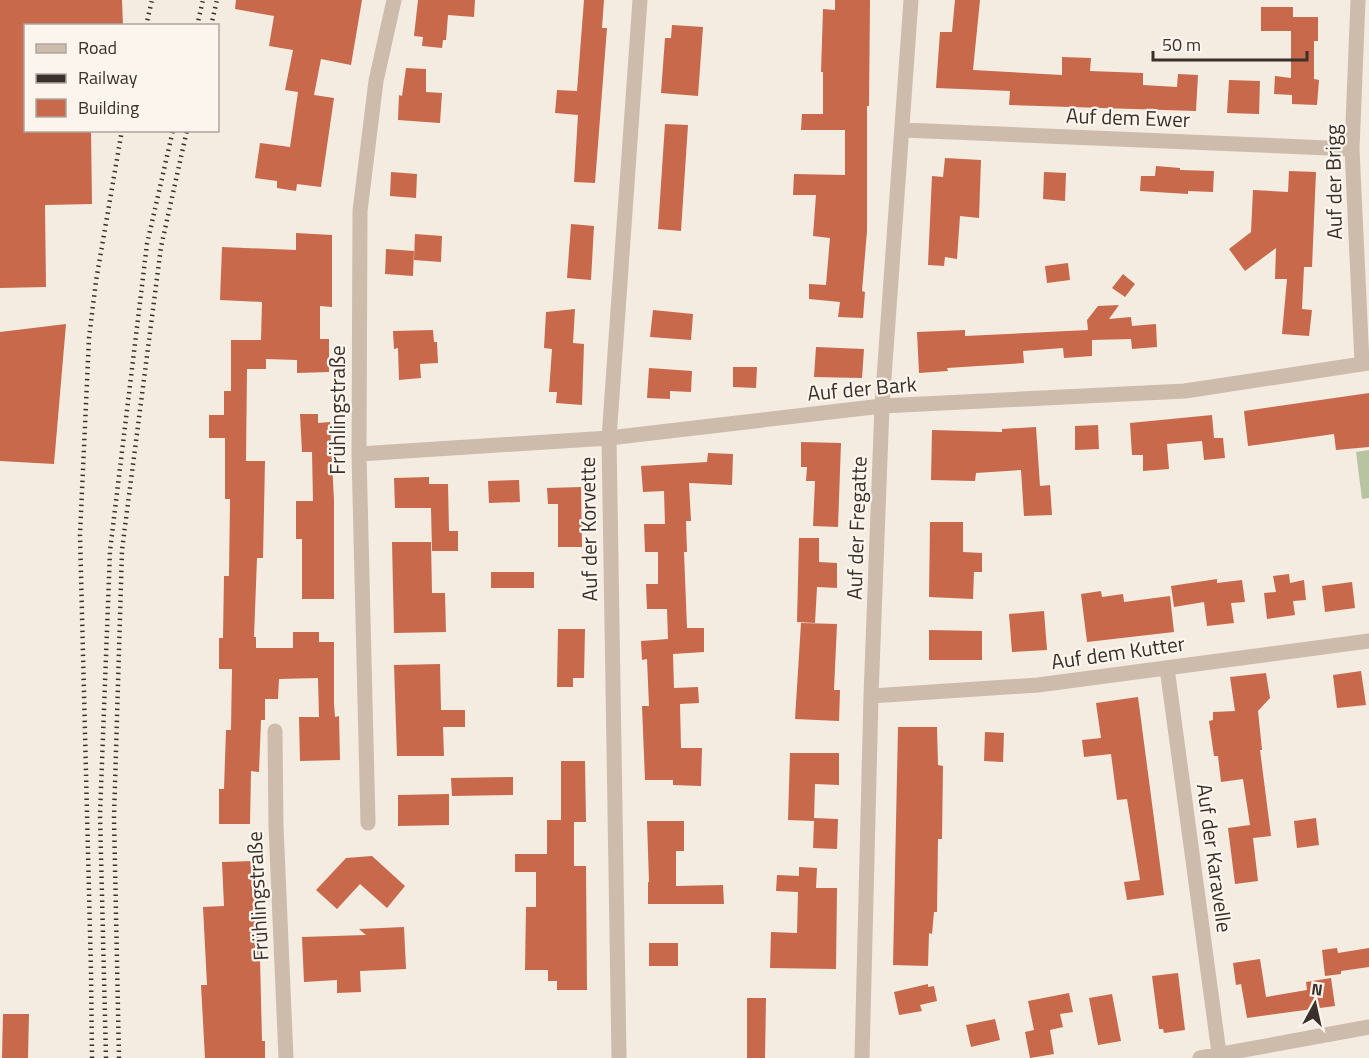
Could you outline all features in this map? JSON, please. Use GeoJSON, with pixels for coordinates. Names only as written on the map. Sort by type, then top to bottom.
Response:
{"type":"FeatureCollection","features":[{"type":"Feature","properties":{"kind":"street","name":"Frühlingstraße"},"geometry":{"type":"LineString","coordinates":[[368,823],[358,454],[360,211],[376,81],[394,0]]}},
{"type":"Feature","properties":{"kind":"street","name":"Auf der Korvette"},"geometry":{"type":"LineString","coordinates":[[619,1058],[609,438],[640,0]]}},
{"type":"Feature","properties":{"kind":"street","name":"Auf der Fregatte"},"geometry":{"type":"LineString","coordinates":[[862,1058],[871,696],[882,406],[911,0]]}},
{"type":"Feature","properties":{"kind":"street","name":"Auf der Brigg"},"geometry":{"type":"LineString","coordinates":[[1358,0],[1352,149],[1365,363]]}},
{"type":"Feature","properties":{"kind":"street","name":"Auf dem Ewer"},"geometry":{"type":"LineString","coordinates":[[903,130],[1352,149]]}},
{"type":"Feature","properties":{"kind":"street","name":"Auf der Bark"},"geometry":{"type":"LineString","coordinates":[[358,454],[609,438],[882,406],[1185,391],[1365,363]]}},
{"type":"Feature","properties":{"kind":"street","name":"Auf dem Kutter"},"geometry":{"type":"LineString","coordinates":[[871,696],[1038,685],[1369,641]]}},
{"type":"Feature","properties":{"kind":"street","name":"Auf der Karavelle"},"geometry":{"type":"LineString","coordinates":[[1167,668],[1219,1053]]}},
{"type":"Feature","properties":{"kind":"street","name":"Frühlingstraße"},"geometry":{"type":"LineString","coordinates":[[275,731],[276,826],[286,1058]]}},
{"type":"Feature","properties":{"kind":"street"},"geometry":{"type":"LineString","coordinates":[[1200,1058],[1369,1027]]}},
{"type":"Feature","properties":{"kind":"green space"},"geometry":{"type":"Polygon","coordinates":[[[1369,450],[1369,498],[1362,499],[1356,452],[1369,450]]]}},
{"type":"Feature","properties":{"kind":"building"},"geometry":{"type":"Polygon","coordinates":[[[0,0],[122,0],[123,24],[24,24],[24,132],[91,132],[92,204],[45,205],[46,287],[0,288],[0,0]]]}},
{"type":"Feature","properties":{"kind":"building"},"geometry":{"type":"Polygon","coordinates":[[[236,0],[362,0],[351,65],[321,59],[314,95],[334,98],[321,187],[297,184],[296,191],[277,188],[277,181],[255,178],[260,143],[290,147],[298,92],[285,90],[293,50],[269,46],[274,16],[235,9],[236,0]]]}},
{"type":"Feature","properties":{"kind":"building"},"geometry":{"type":"Polygon","coordinates":[[[418,0],[475,0],[474,17],[448,15],[446,40],[443,40],[442,48],[422,46],[423,37],[414,36],[418,0]]]}},
{"type":"Feature","properties":{"kind":"building"},"geometry":{"type":"Polygon","coordinates":[[[584,0],[604,0],[602,28],[607,28],[595,183],[574,182],[578,115],[555,113],[557,90],[577,91],[584,0]]]}},
{"type":"Feature","properties":{"kind":"building"},"geometry":{"type":"Polygon","coordinates":[[[835,0],[870,0],[867,231],[862,291],[865,292],[863,318],[838,317],[840,302],[809,299],[809,284],[826,285],[830,238],[813,236],[816,195],[793,195],[794,174],[845,175],[845,130],[801,130],[802,114],[823,114],[823,72],[821,72],[823,9],[835,10],[835,0]]]}},
{"type":"Feature","properties":{"kind":"building"},"geometry":{"type":"Polygon","coordinates":[[[955,0],[980,0],[973,70],[1062,75],[1062,57],[1091,58],[1090,71],[1143,73],[1143,85],[1177,87],[1178,74],[1198,75],[1196,111],[1009,105],[1010,91],[936,88],[940,32],[952,32],[955,0]]]}},
{"type":"Feature","properties":{"kind":"building"},"geometry":{"type":"Polygon","coordinates":[[[1261,7],[1293,7],[1293,17],[1318,17],[1318,41],[1314,41],[1314,79],[1319,80],[1317,105],[1292,104],[1292,95],[1274,94],[1275,76],[1291,78],[1291,31],[1261,31],[1261,7]]]}},
{"type":"Feature","properties":{"kind":"building"},"geometry":{"type":"Polygon","coordinates":[[[672,25],[703,27],[698,96],[661,93],[665,38],[671,38],[672,25]]]}},
{"type":"Feature","properties":{"kind":"building"},"geometry":{"type":"Polygon","coordinates":[[[406,68],[426,69],[426,92],[442,93],[440,123],[398,120],[399,95],[402,96],[406,68]]]}},
{"type":"Feature","properties":{"kind":"building"},"geometry":{"type":"Polygon","coordinates":[[[1229,80],[1260,81],[1259,114],[1227,113],[1229,80]]]}},
{"type":"Feature","properties":{"kind":"building"},"geometry":{"type":"Polygon","coordinates":[[[665,124],[688,125],[681,231],[658,229],[665,124]]]}},
{"type":"Feature","properties":{"kind":"building"},"geometry":{"type":"Polygon","coordinates":[[[945,158],[981,160],[979,218],[960,216],[957,259],[945,257],[944,266],[928,265],[932,176],[943,177],[945,158]]]}},
{"type":"Feature","properties":{"kind":"building"},"geometry":{"type":"Polygon","coordinates":[[[1156,166],[1180,168],[1180,170],[1214,171],[1213,192],[1188,191],[1188,194],[1140,191],[1141,176],[1155,176],[1156,166]]]}},
{"type":"Feature","properties":{"kind":"building"},"geometry":{"type":"Polygon","coordinates":[[[1289,171],[1316,172],[1312,267],[1304,267],[1302,309],[1312,310],[1309,336],[1282,334],[1287,279],[1275,279],[1276,248],[1245,271],[1229,249],[1251,232],[1253,190],[1288,192],[1289,171]]]}},
{"type":"Feature","properties":{"kind":"building"},"geometry":{"type":"Polygon","coordinates":[[[391,172],[417,174],[416,198],[390,196],[391,172]]]}},
{"type":"Feature","properties":{"kind":"building"},"geometry":{"type":"Polygon","coordinates":[[[1044,172],[1066,173],[1065,201],[1043,199],[1044,172]]]}},
{"type":"Feature","properties":{"kind":"building"},"geometry":{"type":"Polygon","coordinates":[[[571,224],[594,226],[591,280],[567,278],[571,224]]]}},
{"type":"Feature","properties":{"kind":"building"},"geometry":{"type":"Polygon","coordinates":[[[296,233],[332,235],[332,307],[320,306],[320,339],[329,339],[329,372],[297,373],[297,360],[266,359],[266,369],[247,369],[246,461],[265,461],[263,558],[257,558],[254,637],[256,637],[256,648],[293,648],[293,632],[319,632],[319,642],[334,642],[334,704],[335,717],[339,716],[340,760],[300,761],[299,717],[319,717],[318,678],[279,679],[278,699],[265,699],[265,720],[261,720],[259,772],[251,771],[250,824],[219,824],[219,789],[224,789],[226,730],[231,730],[232,669],[219,669],[219,638],[223,638],[224,576],[229,576],[230,499],[225,499],[225,438],[209,438],[209,415],[224,415],[224,391],[231,391],[231,340],[261,340],[262,302],[220,300],[222,247],[296,250],[296,233]]]}},
{"type":"Feature","properties":{"kind":"building"},"geometry":{"type":"Polygon","coordinates":[[[415,234],[442,236],[441,262],[414,260],[415,234]]]}},
{"type":"Feature","properties":{"kind":"building"},"geometry":{"type":"Polygon","coordinates":[[[386,249],[414,251],[413,276],[385,274],[386,249]]]}},
{"type":"Feature","properties":{"kind":"building"},"geometry":{"type":"Polygon","coordinates":[[[1068,263],[1070,280],[1047,283],[1045,266],[1068,263]]]}},
{"type":"Feature","properties":{"kind":"building"},"geometry":{"type":"Polygon","coordinates":[[[1123,274],[1135,284],[1125,297],[1112,288],[1123,274]]]}},
{"type":"Feature","properties":{"kind":"building"},"geometry":{"type":"Polygon","coordinates":[[[1119,305],[1109,319],[1131,317],[1132,326],[1156,324],[1157,347],[1132,349],[1131,339],[1092,340],[1092,356],[1064,358],[1063,348],[1023,351],[1024,363],[947,368],[948,371],[919,373],[917,332],[965,330],[965,336],[1088,330],[1087,320],[1098,306],[1119,305]]]}},
{"type":"Feature","properties":{"kind":"building"},"geometry":{"type":"Polygon","coordinates":[[[575,309],[573,343],[584,344],[582,405],[556,403],[557,392],[549,392],[552,349],[544,348],[546,312],[575,309]]]}},
{"type":"Feature","properties":{"kind":"building"},"geometry":{"type":"Polygon","coordinates":[[[653,310],[693,314],[691,340],[650,337],[653,310]]]}},
{"type":"Feature","properties":{"kind":"building"},"geometry":{"type":"Polygon","coordinates":[[[66,324],[54,464],[0,461],[0,332],[66,324]]]}},
{"type":"Feature","properties":{"kind":"building"},"geometry":{"type":"Polygon","coordinates":[[[433,330],[434,342],[437,342],[438,363],[420,364],[421,378],[399,380],[398,348],[394,349],[393,331],[433,330]]]}},
{"type":"Feature","properties":{"kind":"building"},"geometry":{"type":"Polygon","coordinates":[[[816,347],[864,349],[862,378],[814,377],[816,347]]]}},
{"type":"Feature","properties":{"kind":"building"},"geometry":{"type":"Polygon","coordinates":[[[733,367],[757,367],[756,388],[733,387],[733,367]]]}},
{"type":"Feature","properties":{"kind":"building"},"geometry":{"type":"Polygon","coordinates":[[[649,368],[692,371],[691,392],[670,391],[670,399],[647,398],[649,368]]]}},
{"type":"Feature","properties":{"kind":"building"},"geometry":{"type":"Polygon","coordinates":[[[1369,393],[1369,447],[1336,450],[1334,434],[1248,446],[1244,411],[1369,393]]]}},
{"type":"Feature","properties":{"kind":"building"},"geometry":{"type":"Polygon","coordinates":[[[300,414],[318,414],[318,423],[330,422],[334,501],[334,599],[302,599],[302,539],[296,539],[296,501],[313,501],[312,452],[302,452],[300,414]]]}},
{"type":"Feature","properties":{"kind":"building"},"geometry":{"type":"Polygon","coordinates":[[[1212,415],[1214,438],[1223,438],[1225,458],[1204,460],[1202,441],[1167,444],[1169,469],[1143,471],[1143,455],[1132,455],[1130,423],[1212,415]]]}},
{"type":"Feature","properties":{"kind":"building"},"geometry":{"type":"Polygon","coordinates":[[[1098,425],[1099,449],[1075,450],[1075,426],[1098,425]]]}},
{"type":"Feature","properties":{"kind":"building"},"geometry":{"type":"Polygon","coordinates":[[[1036,427],[1040,486],[1050,485],[1052,515],[1024,516],[1021,470],[976,473],[975,481],[931,480],[932,430],[1002,432],[1002,429],[1036,427]]]}},
{"type":"Feature","properties":{"kind":"building"},"geometry":{"type":"Polygon","coordinates":[[[801,442],[841,443],[838,527],[813,526],[815,481],[806,481],[807,467],[801,467],[801,442]]]}},
{"type":"Feature","properties":{"kind":"building"},"geometry":{"type":"Polygon","coordinates":[[[708,453],[733,454],[732,485],[689,483],[691,521],[686,521],[687,552],[684,552],[687,628],[704,628],[704,652],[673,654],[674,688],[698,687],[699,703],[680,704],[681,748],[702,748],[701,786],[673,785],[673,780],[645,780],[642,706],[649,706],[647,659],[642,660],[641,641],[668,639],[667,609],[647,609],[646,584],[658,584],[658,552],[645,552],[644,524],[665,524],[664,491],[643,492],[641,466],[707,462],[708,453]]]}},
{"type":"Feature","properties":{"kind":"building"},"geometry":{"type":"Polygon","coordinates":[[[429,477],[429,484],[448,484],[449,531],[458,531],[458,551],[432,551],[431,508],[395,508],[394,478],[429,477]]]}},
{"type":"Feature","properties":{"kind":"building"},"geometry":{"type":"Polygon","coordinates":[[[519,480],[520,502],[489,503],[488,481],[519,480]]]}},
{"type":"Feature","properties":{"kind":"building"},"geometry":{"type":"Polygon","coordinates":[[[581,487],[582,547],[558,547],[558,504],[548,504],[547,488],[581,487]]]}},
{"type":"Feature","properties":{"kind":"building"},"geometry":{"type":"Polygon","coordinates":[[[930,522],[963,522],[963,552],[982,553],[982,572],[974,572],[973,599],[929,597],[930,522]]]}},
{"type":"Feature","properties":{"kind":"building"},"geometry":{"type":"Polygon","coordinates":[[[799,538],[819,538],[819,562],[837,563],[837,588],[817,587],[815,623],[797,622],[799,538]]]}},
{"type":"Feature","properties":{"kind":"building"},"geometry":{"type":"Polygon","coordinates":[[[392,542],[431,542],[432,593],[445,593],[446,632],[394,633],[392,542]]]}},
{"type":"Feature","properties":{"kind":"building"},"geometry":{"type":"Polygon","coordinates":[[[491,572],[534,572],[534,588],[491,588],[491,572]]]}},
{"type":"Feature","properties":{"kind":"building"},"geometry":{"type":"Polygon","coordinates":[[[1289,574],[1290,583],[1304,580],[1306,600],[1293,601],[1295,615],[1267,619],[1264,593],[1276,592],[1273,576],[1289,574]]]}},
{"type":"Feature","properties":{"kind":"building"},"geometry":{"type":"Polygon","coordinates":[[[1217,579],[1217,583],[1242,580],[1245,602],[1231,603],[1234,623],[1207,626],[1204,602],[1174,607],[1171,586],[1217,579]]]}},
{"type":"Feature","properties":{"kind":"building"},"geometry":{"type":"Polygon","coordinates":[[[1352,582],[1355,608],[1325,612],[1322,586],[1352,582]]]}},
{"type":"Feature","properties":{"kind":"building"},"geometry":{"type":"Polygon","coordinates":[[[1101,591],[1102,597],[1123,594],[1124,602],[1170,596],[1174,632],[1087,642],[1081,594],[1101,591]]]}},
{"type":"Feature","properties":{"kind":"building"},"geometry":{"type":"Polygon","coordinates":[[[1044,611],[1047,650],[1012,652],[1009,614],[1044,611]]]}},
{"type":"Feature","properties":{"kind":"building"},"geometry":{"type":"Polygon","coordinates":[[[801,623],[837,624],[834,690],[840,690],[839,721],[795,719],[801,623]]]}},
{"type":"Feature","properties":{"kind":"building"},"geometry":{"type":"Polygon","coordinates":[[[558,629],[585,629],[584,678],[573,678],[573,687],[557,687],[558,629]]]}},
{"type":"Feature","properties":{"kind":"building"},"geometry":{"type":"Polygon","coordinates":[[[929,630],[982,631],[982,660],[929,660],[929,630]]]}},
{"type":"Feature","properties":{"kind":"building"},"geometry":{"type":"Polygon","coordinates":[[[440,664],[441,710],[465,710],[465,727],[443,727],[444,756],[397,756],[394,665],[440,664]]]}},
{"type":"Feature","properties":{"kind":"building"},"geometry":{"type":"Polygon","coordinates":[[[1361,671],[1366,705],[1337,708],[1333,675],[1361,671]]]}},
{"type":"Feature","properties":{"kind":"building"},"geometry":{"type":"Polygon","coordinates":[[[1266,673],[1270,698],[1258,711],[1262,750],[1260,750],[1271,836],[1253,838],[1258,881],[1235,884],[1228,828],[1250,825],[1243,779],[1221,782],[1218,756],[1214,756],[1209,721],[1213,720],[1213,712],[1235,711],[1230,677],[1266,673]]]}},
{"type":"Feature","properties":{"kind":"building"},"geometry":{"type":"Polygon","coordinates":[[[1138,697],[1164,895],[1127,900],[1124,882],[1140,880],[1127,799],[1117,800],[1111,754],[1084,757],[1082,740],[1101,738],[1096,703],[1138,697]]]}},
{"type":"Feature","properties":{"kind":"building"},"geometry":{"type":"Polygon","coordinates":[[[898,727],[937,727],[938,765],[943,766],[942,839],[938,839],[937,912],[934,912],[932,934],[929,933],[928,966],[893,965],[898,727]]]}},
{"type":"Feature","properties":{"kind":"building"},"geometry":{"type":"Polygon","coordinates":[[[985,732],[1004,733],[1003,762],[984,761],[985,732]]]}},
{"type":"Feature","properties":{"kind":"building"},"geometry":{"type":"Polygon","coordinates":[[[790,753],[839,753],[839,785],[815,784],[814,818],[838,819],[837,849],[813,848],[814,821],[788,820],[790,753]]]}},
{"type":"Feature","properties":{"kind":"building"},"geometry":{"type":"Polygon","coordinates":[[[561,761],[585,761],[586,822],[574,822],[574,866],[586,866],[587,990],[557,990],[557,981],[548,981],[548,970],[525,970],[526,907],[536,907],[536,872],[515,872],[515,854],[547,854],[547,820],[561,820],[561,761]]]}},
{"type":"Feature","properties":{"kind":"building"},"geometry":{"type":"Polygon","coordinates":[[[513,777],[513,795],[452,796],[451,778],[513,777]]]}},
{"type":"Feature","properties":{"kind":"building"},"geometry":{"type":"Polygon","coordinates":[[[449,794],[449,825],[398,826],[398,795],[449,794]]]}},
{"type":"Feature","properties":{"kind":"building"},"geometry":{"type":"Polygon","coordinates":[[[1316,818],[1319,845],[1297,848],[1294,821],[1316,818]]]}},
{"type":"Feature","properties":{"kind":"building"},"geometry":{"type":"Polygon","coordinates":[[[647,821],[684,821],[684,851],[676,851],[676,886],[723,885],[724,904],[648,904],[647,821]]]}},
{"type":"Feature","properties":{"kind":"building"},"geometry":{"type":"Polygon","coordinates":[[[372,856],[405,886],[387,908],[360,884],[337,909],[316,890],[346,858],[372,856]]]}},
{"type":"Feature","properties":{"kind":"building"},"geometry":{"type":"Polygon","coordinates":[[[253,861],[255,917],[259,917],[262,1041],[265,1041],[265,1058],[205,1058],[201,985],[207,985],[203,907],[224,906],[222,862],[253,861]]]}},
{"type":"Feature","properties":{"kind":"building"},"geometry":{"type":"Polygon","coordinates":[[[799,867],[817,868],[816,888],[837,888],[836,969],[770,968],[771,932],[797,933],[798,892],[776,891],[777,875],[799,876],[799,867]]]}},
{"type":"Feature","properties":{"kind":"building"},"geometry":{"type":"Polygon","coordinates":[[[404,927],[406,969],[360,971],[361,992],[337,993],[337,980],[304,982],[302,937],[366,935],[359,929],[404,927]]]}},
{"type":"Feature","properties":{"kind":"building"},"geometry":{"type":"Polygon","coordinates":[[[649,943],[678,943],[678,966],[649,966],[649,943]]]}},
{"type":"Feature","properties":{"kind":"building"},"geometry":{"type":"Polygon","coordinates":[[[1337,948],[1338,953],[1369,948],[1369,967],[1325,976],[1322,950],[1337,948]]]}},
{"type":"Feature","properties":{"kind":"building"},"geometry":{"type":"Polygon","coordinates":[[[1260,959],[1266,997],[1307,990],[1306,982],[1331,978],[1335,1006],[1247,1018],[1241,984],[1236,985],[1233,963],[1260,959]]]}},
{"type":"Feature","properties":{"kind":"building"},"geometry":{"type":"Polygon","coordinates":[[[1178,973],[1185,1030],[1164,1033],[1163,1029],[1159,1029],[1152,976],[1178,973]]]}},
{"type":"Feature","properties":{"kind":"building"},"geometry":{"type":"Polygon","coordinates":[[[928,984],[928,987],[934,986],[937,1001],[920,1005],[922,1011],[899,1015],[894,992],[928,984]]]}},
{"type":"Feature","properties":{"kind":"building"},"geometry":{"type":"Polygon","coordinates":[[[1069,993],[1073,1012],[1060,1014],[1063,1027],[1050,1030],[1054,1054],[1030,1058],[1025,1032],[1034,1030],[1028,1001],[1069,993]]]}},
{"type":"Feature","properties":{"kind":"building"},"geometry":{"type":"Polygon","coordinates":[[[1112,994],[1121,1041],[1098,1045],[1089,998],[1112,994]]]}},
{"type":"Feature","properties":{"kind":"building"},"geometry":{"type":"Polygon","coordinates":[[[747,998],[766,998],[765,1058],[747,1058],[747,998]]]}},
{"type":"Feature","properties":{"kind":"building"},"geometry":{"type":"Polygon","coordinates":[[[3,1014],[29,1014],[28,1058],[2,1058],[3,1014]]]}},
{"type":"Feature","properties":{"kind":"building"},"geometry":{"type":"Polygon","coordinates":[[[995,1019],[1000,1040],[971,1047],[966,1025],[995,1019]]]}},
{"type":"Feature","properties":{"kind":"railway"},"geometry":{"type":"LineString","coordinates":[[146,24],[152,0]]}},
{"type":"Feature","properties":{"kind":"railway"},"geometry":{"type":"LineString","coordinates":[[197,24],[203,0]]}},
{"type":"Feature","properties":{"kind":"railway"},"geometry":{"type":"LineString","coordinates":[[211,24],[217,0]]}},
{"type":"Feature","properties":{"kind":"railway"},"geometry":{"type":"LineString","coordinates":[[92,1058],[80,535],[89,338],[96,281],[122,132]]}},
{"type":"Feature","properties":{"kind":"railway"},"geometry":{"type":"LineString","coordinates":[[106,1058],[100,815],[110,551],[147,244],[173,132]]}},
{"type":"Feature","properties":{"kind":"railway"},"geometry":{"type":"LineString","coordinates":[[119,1058],[114,818],[122,550],[161,247],[187,132]]}}]}
